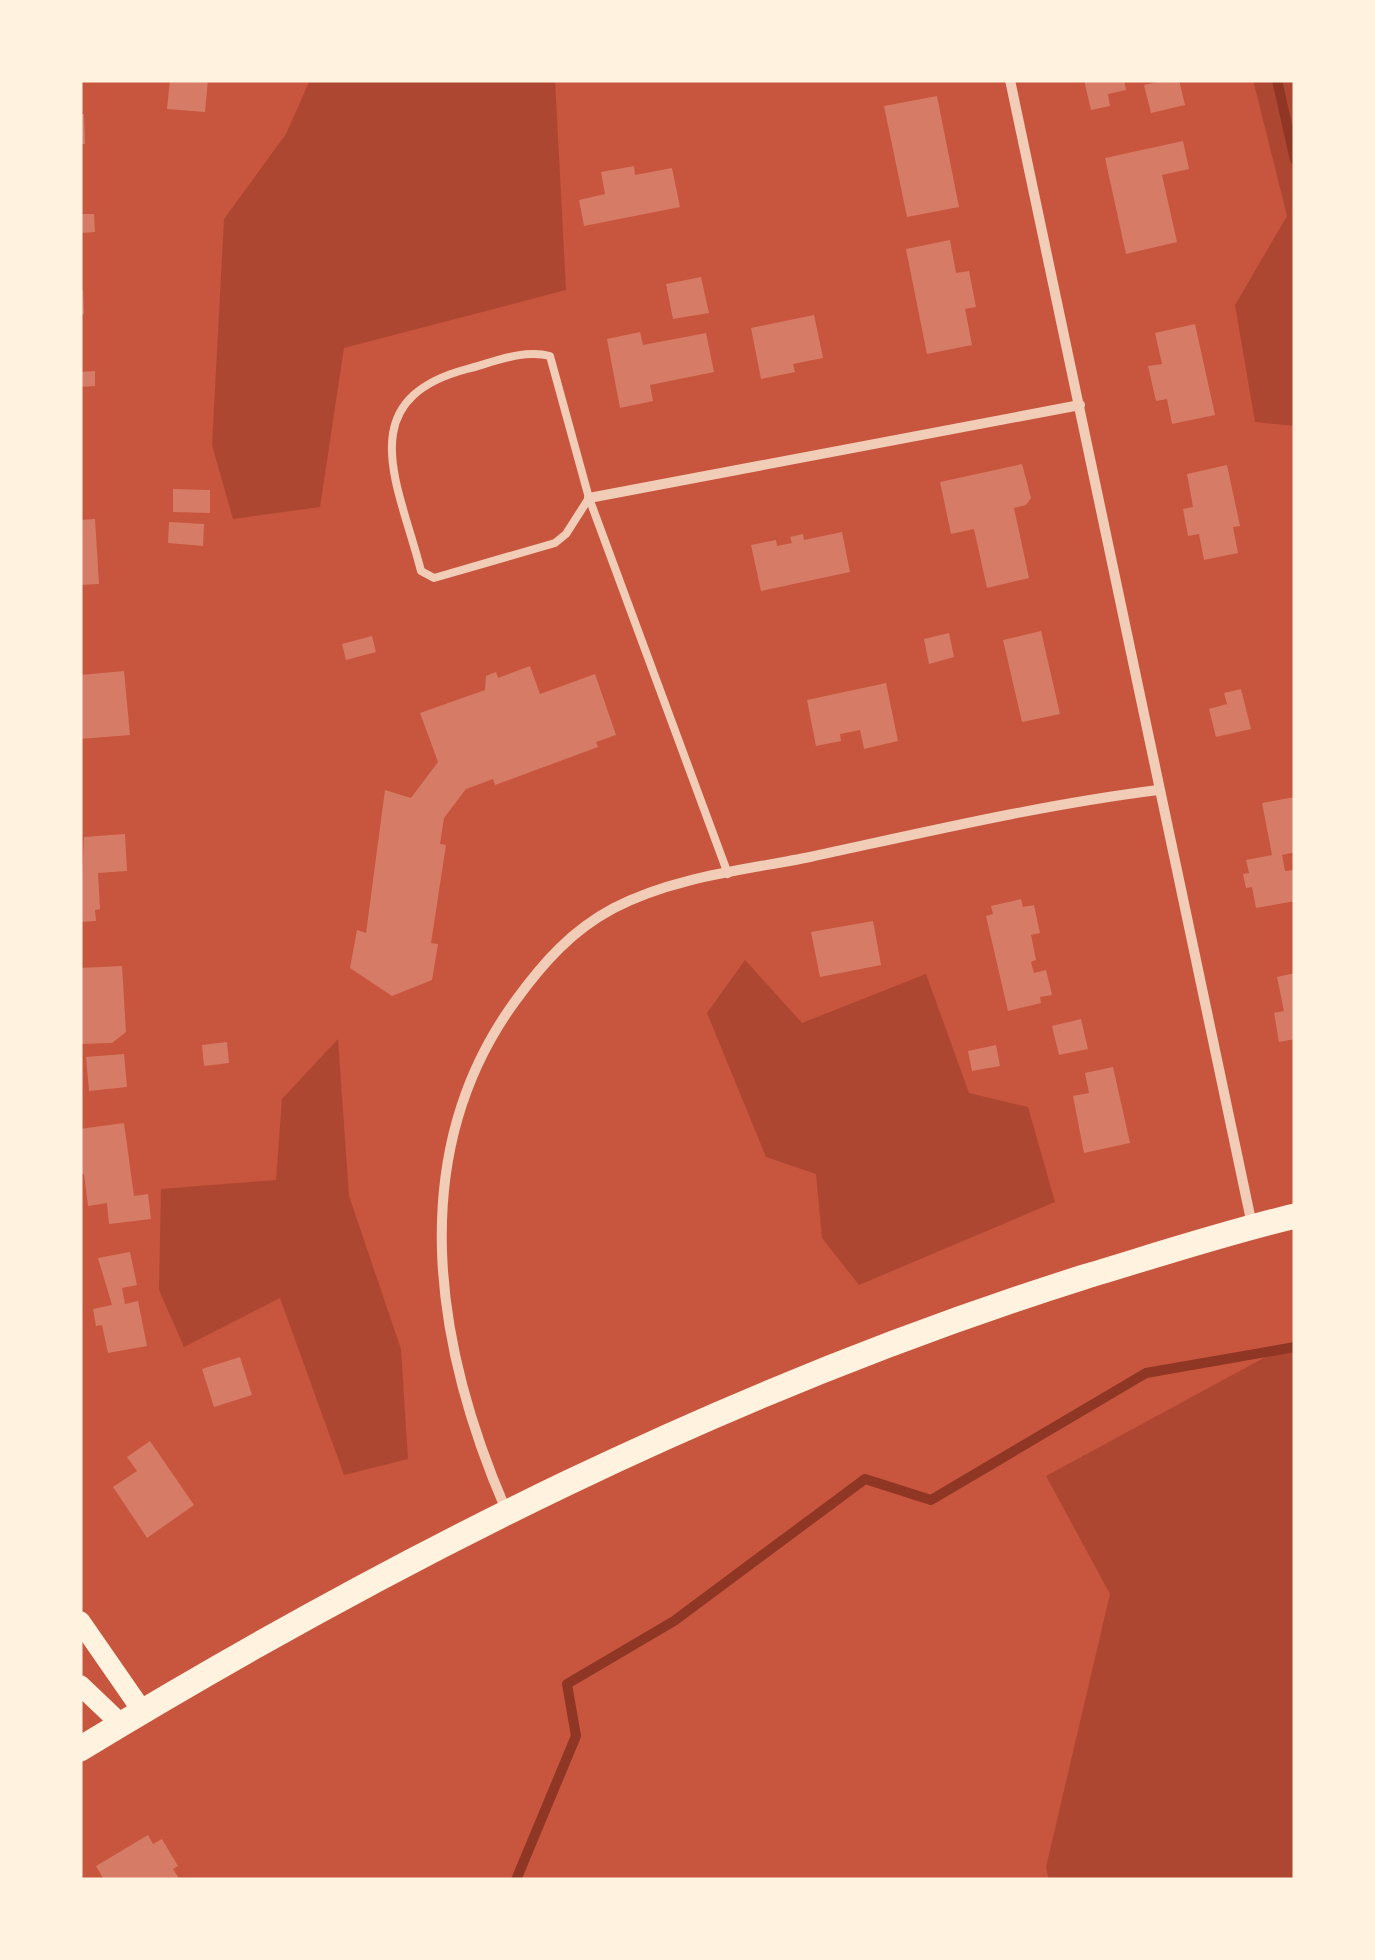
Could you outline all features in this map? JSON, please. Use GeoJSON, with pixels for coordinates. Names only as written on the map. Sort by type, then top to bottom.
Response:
{"type":"FeatureCollection","features":[{"type":"Feature","properties":{"kind":"main road"},"geometry":{"type":"LineString","coordinates":[[80,1748],[506,1511],[648,1442],[856,1356],[987,1308],[1295,1216]]}},
{"type":"Feature","properties":{"kind":"main road"},"geometry":{"type":"LineString","coordinates":[[80,1621],[132,1718]]}},
{"type":"Feature","properties":{"kind":"main road"},"geometry":{"type":"LineString","coordinates":[[80,1686],[132,1718]]}},
{"type":"Feature","properties":{"kind":"street"},"geometry":{"type":"LineString","coordinates":[[1010,80],[1253,1226]]}},
{"type":"Feature","properties":{"kind":"street"},"geometry":{"type":"LineString","coordinates":[[589,498],[1080,405]]}},
{"type":"Feature","properties":{"kind":"street"},"geometry":{"type":"LineString","coordinates":[[506,1511],[469,1415],[444,1301],[443,1183],[462,1099],[506,1014],[570,937],[638,897],[728,874],[982,818],[1158,790]]}},
{"type":"Feature","properties":{"kind":"lane"},"geometry":{"type":"LineString","coordinates":[[589,498],[566,534],[554,543],[434,578],[421,571],[389,444],[398,414],[415,389],[434,378],[533,352],[550,356],[589,498],[728,874]]}},
{"type":"Feature","properties":{"kind":"shaded area"},"geometry":{"type":"Polygon","coordinates":[[[310,80],[555,80],[566,290],[344,348],[320,507],[233,519],[212,445],[224,219],[286,134],[310,80]]]}},
{"type":"Feature","properties":{"kind":"shaded area"},"geometry":{"type":"Polygon","coordinates":[[[1253,80],[1295,80],[1295,426],[1255,422],[1235,305],[1287,216],[1253,80]]]}},
{"type":"Feature","properties":{"kind":"shaded area"},"geometry":{"type":"Polygon","coordinates":[[[745,960],[802,1023],[926,974],[969,1093],[1028,1107],[1055,1202],[859,1285],[822,1238],[816,1174],[766,1157],[707,1013],[745,960]]]}},
{"type":"Feature","properties":{"kind":"shaded area"},"geometry":{"type":"Polygon","coordinates":[[[338,1039],[349,1196],[401,1349],[408,1459],[344,1475],[280,1298],[184,1347],[159,1290],[161,1189],[276,1180],[282,1099],[338,1039]]]}},
{"type":"Feature","properties":{"kind":"shaded area"},"geometry":{"type":"Polygon","coordinates":[[[1295,1341],[1295,1880],[1049,1880],[1046,1867],[1110,1594],[1046,1476],[1295,1341]]]}},
{"type":"Feature","properties":{"kind":"building"},"geometry":{"type":"Polygon","coordinates":[[[170,80],[208,80],[205,112],[167,109],[170,80]]]}},
{"type":"Feature","properties":{"kind":"building"},"geometry":{"type":"Polygon","coordinates":[[[1084,80],[1124,80],[1126,90],[1108,94],[1110,106],[1091,110],[1084,80]]]}},
{"type":"Feature","properties":{"kind":"building"},"geometry":{"type":"Polygon","coordinates":[[[1179,80],[1185,105],[1151,113],[1144,85],[1179,80]]]}},
{"type":"Feature","properties":{"kind":"building"},"geometry":{"type":"Polygon","coordinates":[[[937,96],[959,207],[907,217],[884,106],[937,96]]]}},
{"type":"Feature","properties":{"kind":"building"},"geometry":{"type":"Polygon","coordinates":[[[80,114],[84,114],[85,144],[80,144],[80,114]]]}},
{"type":"Feature","properties":{"kind":"building"},"geometry":{"type":"Polygon","coordinates":[[[1183,141],[1189,169],[1162,175],[1177,242],[1126,254],[1105,158],[1183,141]]]}},
{"type":"Feature","properties":{"kind":"building"},"geometry":{"type":"Polygon","coordinates":[[[634,166],[635,175],[672,168],[680,207],[584,226],[579,200],[605,194],[601,172],[634,166]]]}},
{"type":"Feature","properties":{"kind":"building"},"geometry":{"type":"Polygon","coordinates":[[[80,214],[94,214],[95,232],[80,233],[80,214]]]}},
{"type":"Feature","properties":{"kind":"building"},"geometry":{"type":"Polygon","coordinates":[[[950,240],[956,273],[969,271],[976,307],[965,309],[972,345],[927,354],[906,249],[950,240]]]}},
{"type":"Feature","properties":{"kind":"building"},"geometry":{"type":"Polygon","coordinates":[[[701,277],[709,313],[673,319],[666,284],[701,277]]]}},
{"type":"Feature","properties":{"kind":"building"},"geometry":{"type":"Polygon","coordinates":[[[80,290],[84,314],[80,315],[80,290]]]}},
{"type":"Feature","properties":{"kind":"building"},"geometry":{"type":"Polygon","coordinates":[[[814,315],[823,358],[793,364],[795,372],[761,379],[751,328],[814,315]]]}},
{"type":"Feature","properties":{"kind":"building"},"geometry":{"type":"Polygon","coordinates":[[[1195,324],[1215,415],[1172,424],[1167,399],[1156,401],[1148,366],[1162,364],[1155,333],[1195,324]]]}},
{"type":"Feature","properties":{"kind":"building"},"geometry":{"type":"Polygon","coordinates":[[[640,332],[643,345],[706,333],[714,372],[650,385],[653,401],[620,408],[607,339],[640,332]]]}},
{"type":"Feature","properties":{"kind":"building"},"geometry":{"type":"Polygon","coordinates":[[[95,371],[95,386],[80,387],[80,372],[95,371]]]}},
{"type":"Feature","properties":{"kind":"building"},"geometry":{"type":"Polygon","coordinates":[[[1022,464],[1031,498],[1026,505],[1014,508],[1029,578],[987,588],[974,529],[951,534],[940,482],[1022,464]]]}},
{"type":"Feature","properties":{"kind":"building"},"geometry":{"type":"Polygon","coordinates":[[[1227,465],[1240,526],[1233,527],[1238,553],[1204,560],[1199,534],[1188,536],[1183,509],[1193,507],[1187,474],[1227,465]]]}},
{"type":"Feature","properties":{"kind":"building"},"geometry":{"type":"Polygon","coordinates":[[[173,489],[210,490],[210,513],[173,512],[173,489]]]}},
{"type":"Feature","properties":{"kind":"building"},"geometry":{"type":"Polygon","coordinates":[[[95,519],[99,584],[80,585],[80,520],[95,519]]]}},
{"type":"Feature","properties":{"kind":"building"},"geometry":{"type":"Polygon","coordinates":[[[169,522],[204,524],[203,546],[168,543],[169,522]]]}},
{"type":"Feature","properties":{"kind":"building"},"geometry":{"type":"Polygon","coordinates":[[[842,532],[850,572],[761,591],[751,545],[776,540],[777,546],[792,543],[790,537],[803,534],[804,540],[842,532]]]}},
{"type":"Feature","properties":{"kind":"building"},"geometry":{"type":"Polygon","coordinates":[[[1041,631],[1060,714],[1022,722],[1003,640],[1041,631]]]}},
{"type":"Feature","properties":{"kind":"building"},"geometry":{"type":"Polygon","coordinates":[[[949,633],[954,657],[929,664],[924,639],[949,633]]]}},
{"type":"Feature","properties":{"kind":"building"},"geometry":{"type":"Polygon","coordinates":[[[372,636],[376,652],[346,660],[342,644],[372,636]]]}},
{"type":"Feature","properties":{"kind":"building"},"geometry":{"type":"Polygon","coordinates":[[[530,666],[540,694],[595,674],[616,735],[596,742],[598,747],[495,785],[493,779],[466,789],[444,818],[440,844],[446,845],[431,943],[438,944],[432,980],[392,996],[350,968],[357,930],[366,933],[385,790],[411,798],[438,762],[420,713],[485,690],[486,676],[496,672],[498,678],[530,666]]]}},
{"type":"Feature","properties":{"kind":"building"},"geometry":{"type":"Polygon","coordinates":[[[124,671],[130,735],[80,739],[80,675],[124,671]]]}},
{"type":"Feature","properties":{"kind":"building"},"geometry":{"type":"Polygon","coordinates":[[[886,683],[898,741],[864,749],[860,730],[840,734],[841,741],[816,746],[807,700],[886,683]]]}},
{"type":"Feature","properties":{"kind":"building"},"geometry":{"type":"Polygon","coordinates":[[[1241,689],[1251,729],[1216,737],[1209,709],[1227,704],[1224,693],[1241,689]]]}},
{"type":"Feature","properties":{"kind":"building"},"geometry":{"type":"Polygon","coordinates":[[[1295,797],[1295,852],[1282,855],[1285,871],[1295,870],[1295,901],[1256,908],[1252,887],[1246,888],[1243,874],[1249,873],[1246,860],[1272,855],[1262,803],[1295,797]]]}},
{"type":"Feature","properties":{"kind":"building"},"geometry":{"type":"Polygon","coordinates":[[[125,834],[127,871],[98,873],[100,909],[95,910],[96,921],[80,922],[84,837],[125,834]]]}},
{"type":"Feature","properties":{"kind":"building"},"geometry":{"type":"Polygon","coordinates":[[[1021,899],[1023,907],[1034,905],[1040,933],[1031,935],[1036,960],[1031,962],[1034,973],[1046,970],[1052,995],[1040,997],[1041,1003],[1008,1011],[986,916],[993,914],[991,906],[1021,899]]]}},
{"type":"Feature","properties":{"kind":"building"},"geometry":{"type":"Polygon","coordinates":[[[873,921],[881,965],[820,977],[811,932],[873,921]]]}},
{"type":"Feature","properties":{"kind":"building"},"geometry":{"type":"Polygon","coordinates":[[[122,966],[126,1032],[112,1043],[80,1044],[80,968],[122,966]]]}},
{"type":"Feature","properties":{"kind":"building"},"geometry":{"type":"Polygon","coordinates":[[[1295,973],[1295,1039],[1279,1042],[1274,1013],[1284,1011],[1277,977],[1295,973]]]}},
{"type":"Feature","properties":{"kind":"building"},"geometry":{"type":"Polygon","coordinates":[[[1081,1019],[1088,1049],[1059,1055],[1052,1026],[1081,1019]]]}},
{"type":"Feature","properties":{"kind":"building"},"geometry":{"type":"Polygon","coordinates":[[[227,1042],[229,1063],[204,1066],[202,1045],[227,1042]]]}},
{"type":"Feature","properties":{"kind":"building"},"geometry":{"type":"Polygon","coordinates":[[[996,1045],[1000,1066],[972,1071],[968,1051],[996,1045]]]}},
{"type":"Feature","properties":{"kind":"building"},"geometry":{"type":"Polygon","coordinates":[[[124,1054],[127,1087],[89,1091],[86,1057],[124,1054]]]}},
{"type":"Feature","properties":{"kind":"building"},"geometry":{"type":"Polygon","coordinates":[[[1113,1067],[1130,1143],[1084,1153],[1073,1096],[1089,1093],[1085,1073],[1113,1067]]]}},
{"type":"Feature","properties":{"kind":"building"},"geometry":{"type":"Polygon","coordinates":[[[124,1123],[134,1196],[148,1194],[151,1219],[109,1224],[107,1203],[88,1206],[84,1174],[80,1174],[80,1129],[124,1123]]]}},
{"type":"Feature","properties":{"kind":"building"},"geometry":{"type":"Polygon","coordinates":[[[130,1252],[137,1285],[122,1288],[125,1304],[138,1301],[147,1346],[108,1353],[102,1325],[96,1326],[93,1309],[112,1305],[98,1258],[130,1252]]]}},
{"type":"Feature","properties":{"kind":"building"},"geometry":{"type":"Polygon","coordinates":[[[240,1357],[252,1395],[214,1407],[202,1369],[240,1357]]]}},
{"type":"Feature","properties":{"kind":"building"},"geometry":{"type":"Polygon","coordinates":[[[150,1441],[194,1505],[147,1538],[113,1487],[137,1471],[127,1457],[150,1441]]]}},
{"type":"Feature","properties":{"kind":"building"},"geometry":{"type":"Polygon","coordinates":[[[148,1835],[153,1844],[162,1839],[178,1866],[173,1869],[180,1880],[104,1880],[96,1866],[148,1835]]]}},
{"type":"Feature","properties":{"kind":"waterway"},"geometry":{"type":"LineString","coordinates":[[1277,80],[1295,160]]}},
{"type":"Feature","properties":{"kind":"waterway"},"geometry":{"type":"LineString","coordinates":[[516,1880],[576,1736],[567,1684],[674,1621],[865,1479],[931,1500],[1146,1373],[1295,1347]]}}]}
